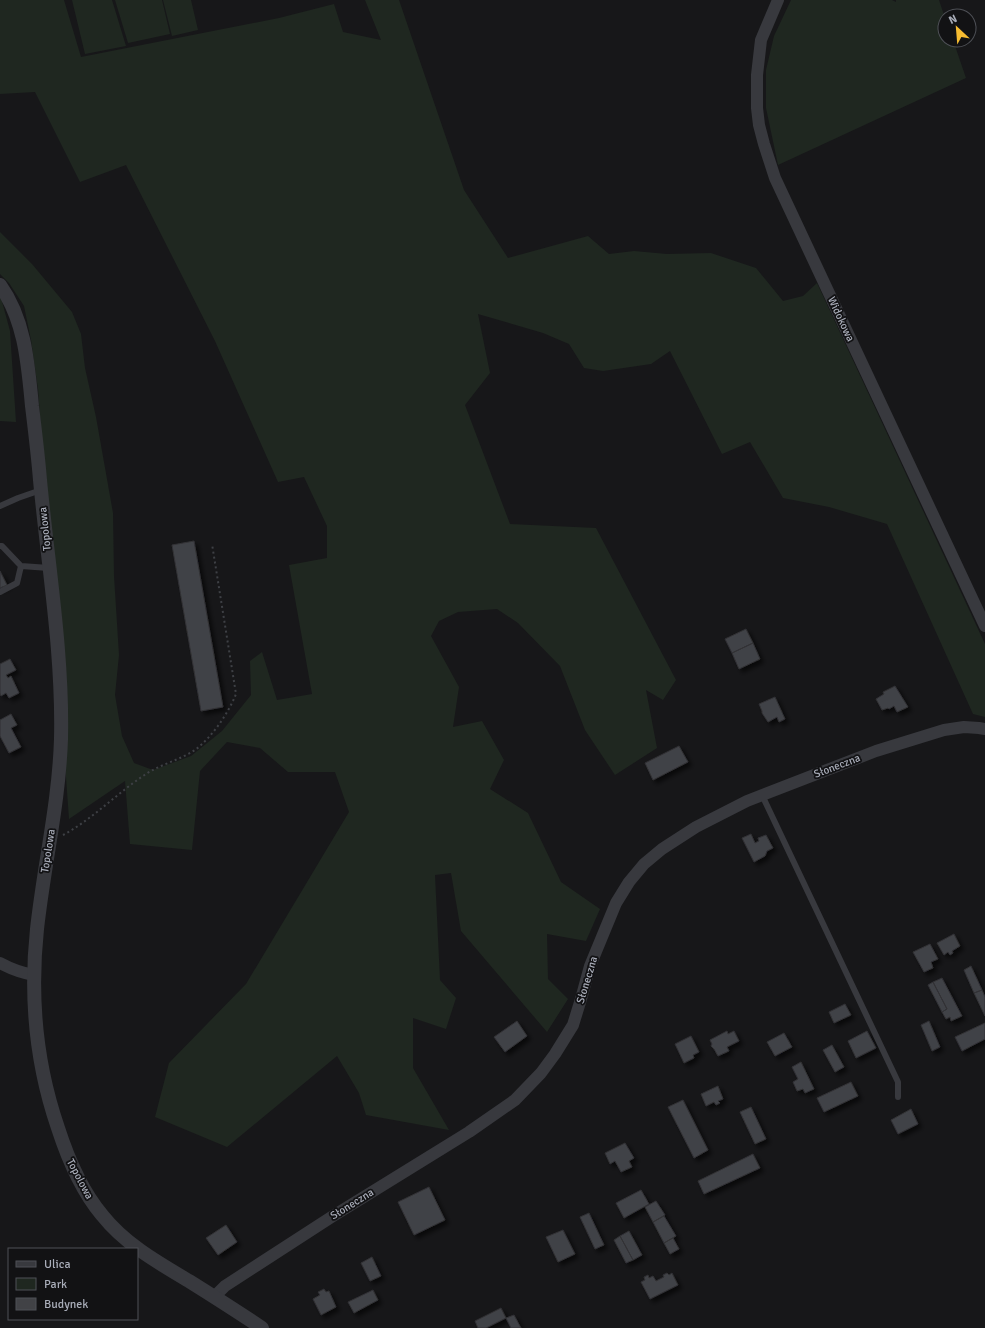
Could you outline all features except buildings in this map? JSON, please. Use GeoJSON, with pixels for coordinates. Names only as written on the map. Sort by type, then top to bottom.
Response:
{"type":"FeatureCollection","features":[{"type":"Feature","properties":{"kind":"street","name":"Widokowa"},"geometry":{"type":"LineString","coordinates":[[778,0],[761,40],[758,52],[757,108],[764,144],[778,185],[985,626]]}},
{"type":"Feature","properties":{"kind":"street","name":"Topolowa"},"geometry":{"type":"LineString","coordinates":[[0,284],[14,308],[22,331],[31,391],[57,641],[61,716],[59,766],[51,837],[38,917],[35,950],[34,975],[36,1028],[40,1057],[48,1097],[74,1172],[106,1220],[116,1231],[136,1248]]}},
{"type":"Feature","properties":{"kind":"street","name":"Słoneczna"},"geometry":{"type":"LineString","coordinates":[[214,1297],[225,1286],[333,1216],[469,1132],[515,1100],[541,1073],[573,1025],[590,966],[616,903],[629,882],[644,864],[662,849],[696,827],[747,801],[876,751],[944,730],[964,727],[985,729]]}},
{"type":"Feature","properties":{"kind":"street"},"geometry":{"type":"LineString","coordinates":[[0,963],[17,971],[34,975]]}},
{"type":"Feature","properties":{"kind":"street","name":"Topolowa"},"geometry":{"type":"LineString","coordinates":[[138,1249],[262,1328]]}},
{"type":"Feature","properties":{"kind":"lane"},"geometry":{"type":"LineString","coordinates":[[0,506],[41,490]]}},
{"type":"Feature","properties":{"kind":"lane"},"geometry":{"type":"LineString","coordinates":[[0,546],[2,546],[21,566],[50,568]]}},
{"type":"Feature","properties":{"kind":"lane"},"geometry":{"type":"LineString","coordinates":[[0,592],[17,583],[21,566]]}},
{"type":"Feature","properties":{"kind":"lane"},"geometry":{"type":"LineString","coordinates":[[762,796],[898,1082],[898,1097]]}},
{"type":"Feature","properties":{"kind":"path"},"geometry":{"type":"LineString","coordinates":[[51,837],[61,836],[72,830],[147,774],[195,750],[216,729],[230,709],[236,694],[212,544]]}},
{"type":"Feature","properties":{"kind":"green space"},"geometry":{"type":"Polygon","coordinates":[[[0,0],[64,0],[81,57],[279,18],[334,4],[343,32],[381,40],[365,0],[399,0],[464,190],[508,258],[588,236],[609,254],[634,251],[667,254],[711,253],[756,268],[783,301],[803,296],[817,283],[985,644],[985,717],[973,714],[887,524],[829,507],[783,498],[750,442],[722,454],[670,351],[651,364],[603,371],[584,368],[569,344],[543,333],[478,314],[490,373],[465,405],[510,524],[596,528],[676,680],[663,700],[646,690],[657,748],[615,775],[585,730],[560,666],[518,623],[497,609],[458,612],[439,621],[431,636],[459,687],[453,727],[482,721],[504,760],[490,789],[528,813],[561,882],[600,909],[586,941],[547,934],[548,979],[568,999],[547,1032],[461,931],[451,873],[435,875],[440,980],[456,998],[446,1029],[413,1018],[413,1068],[449,1130],[366,1115],[359,1093],[337,1056],[227,1147],[155,1117],[169,1063],[246,984],[349,812],[335,772],[288,772],[260,748],[227,742],[200,771],[192,850],[130,844],[125,781],[69,819],[38,389],[31,340],[24,306],[9,283],[0,274],[0,232],[32,264],[72,312],[81,334],[85,368],[96,417],[113,513],[114,576],[119,655],[115,695],[122,736],[134,763],[153,770],[191,756],[222,731],[251,695],[250,661],[262,652],[277,700],[312,694],[289,565],[327,558],[327,526],[304,477],[278,482],[215,341],[126,165],[80,182],[35,92],[0,94],[0,0]]]}},
{"type":"Feature","properties":{"kind":"green space"},"geometry":{"type":"Polygon","coordinates":[[[72,0],[112,0],[126,46],[85,54],[72,0]]]}},
{"type":"Feature","properties":{"kind":"green space"},"geometry":{"type":"Polygon","coordinates":[[[115,0],[162,0],[170,34],[128,43],[115,0]]]}},
{"type":"Feature","properties":{"kind":"green space"},"geometry":{"type":"Polygon","coordinates":[[[163,0],[191,0],[198,30],[172,36],[163,0]]]}},
{"type":"Feature","properties":{"kind":"green space"},"geometry":{"type":"Polygon","coordinates":[[[791,0],[892,0],[896,2],[896,0],[939,0],[942,8],[937,8],[937,48],[956,48],[966,78],[778,165],[766,108],[766,70],[774,36],[791,0]]]}},
{"type":"Feature","properties":{"kind":"green space"},"geometry":{"type":"Polygon","coordinates":[[[0,294],[10,331],[16,422],[0,421],[0,294]]]}}]}
